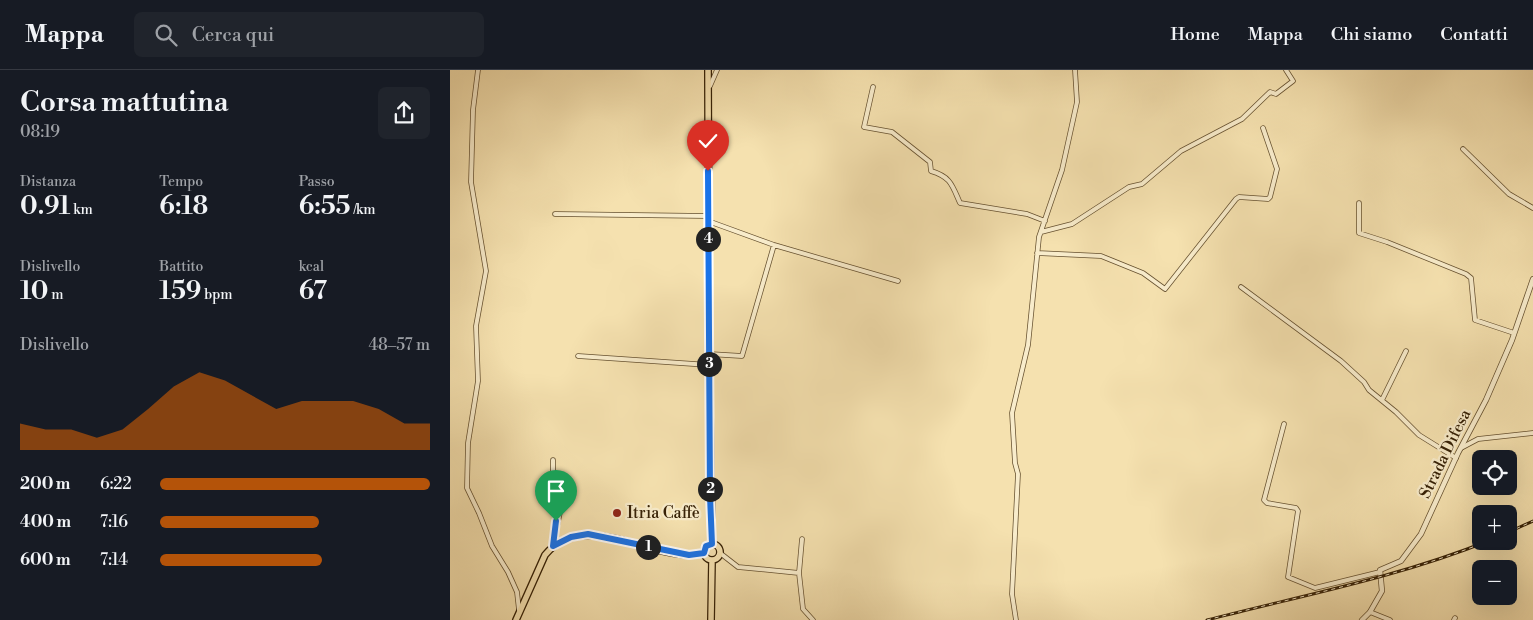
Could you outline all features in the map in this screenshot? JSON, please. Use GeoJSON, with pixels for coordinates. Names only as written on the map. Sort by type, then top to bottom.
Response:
{"type":"FeatureCollection","features":[{"type":"Feature","properties":{"kind":"main road"},"geometry":{"type":"LineString","coordinates":[[708,70],[712,544]]}},
{"type":"Feature","properties":{"kind":"main road"},"geometry":{"type":"LineString","coordinates":[[516,620],[540,562],[553,546],[571,537],[588,534],[683,554],[704,553]]}},
{"type":"Feature","properties":{"kind":"main road"},"geometry":{"type":"LineString","coordinates":[[712,544],[718,546],[720,553],[718,558],[712,560],[706,558],[704,553],[706,546],[712,544]]}},
{"type":"Feature","properties":{"kind":"main road"},"geometry":{"type":"LineString","coordinates":[[712,560],[712,620]]}},
{"type":"Feature","properties":{"kind":"street"},"geometry":{"type":"LineString","coordinates":[[478,70],[473,110],[471,182],[486,271],[476,326],[478,381],[468,443],[467,488],[480,513],[492,546],[508,572],[517,592],[519,610]]}},
{"type":"Feature","properties":{"kind":"street"},"geometry":{"type":"LineString","coordinates":[[708,88],[718,70]]}},
{"type":"Feature","properties":{"kind":"street"},"geometry":{"type":"LineString","coordinates":[[1016,620],[1012,594],[1018,474],[1015,463],[1012,413],[1028,345],[1037,253],[1041,232],[1062,170],[1076,102],[1075,70]]}},
{"type":"Feature","properties":{"kind":"street"},"geometry":{"type":"LineString","coordinates":[[1041,232],[1072,224],[1129,186],[1142,184],[1181,151],[1242,119],[1270,92],[1276,94],[1293,81],[1286,70]]}},
{"type":"Feature","properties":{"kind":"street"},"geometry":{"type":"LineString","coordinates":[[873,87],[864,127],[892,132],[930,162],[932,171],[944,175],[951,184],[960,203],[1027,214],[1045,221]]}},
{"type":"Feature","properties":{"kind":"street"},"geometry":{"type":"LineString","coordinates":[[1037,253],[1101,256],[1143,273],[1165,289],[1236,199],[1239,197],[1268,199],[1270,197],[1277,169],[1263,128]]}},
{"type":"Feature","properties":{"kind":"street"},"geometry":{"type":"LineString","coordinates":[[1463,149],[1509,194],[1533,208]]}},
{"type":"Feature","properties":{"kind":"street"},"geometry":{"type":"LineString","coordinates":[[1359,203],[1359,233],[1387,242],[1466,274],[1471,278],[1475,320],[1514,333]]}},
{"type":"Feature","properties":{"kind":"street"},"geometry":{"type":"LineString","coordinates":[[554,214],[708,219],[774,245],[898,281]]}},
{"type":"Feature","properties":{"kind":"street"},"geometry":{"type":"LineString","coordinates":[[709,354],[742,356],[774,245]]}},
{"type":"Feature","properties":{"kind":"street","name":"Strada Difesa"},"geometry":{"type":"LineString","coordinates":[[1380,572],[1380,569],[1400,561],[1418,540],[1456,458],[1486,400],[1514,333],[1533,279]]}},
{"type":"Feature","properties":{"kind":"street"},"geometry":{"type":"LineString","coordinates":[[1241,287],[1341,361],[1419,435],[1456,458]]}},
{"type":"Feature","properties":{"kind":"street"},"geometry":{"type":"LineString","coordinates":[[1382,400],[1406,351]]}},
{"type":"Feature","properties":{"kind":"street"},"geometry":{"type":"LineString","coordinates":[[578,356],[709,365]]}},
{"type":"Feature","properties":{"kind":"street"},"geometry":{"type":"LineString","coordinates":[[1284,424],[1264,500],[1267,503],[1296,508],[1298,511],[1288,577],[1315,588],[1380,572],[1382,591],[1370,612],[1362,620]]}},
{"type":"Feature","properties":{"kind":"street"},"geometry":{"type":"LineString","coordinates":[[1461,448],[1478,439],[1533,433]]}},
{"type":"Feature","properties":{"kind":"street"},"geometry":{"type":"LineString","coordinates":[[1468,434],[1478,439]]}},
{"type":"Feature","properties":{"kind":"street"},"geometry":{"type":"LineString","coordinates":[[553,460],[553,473],[555,476],[565,479],[566,483],[553,546]]}},
{"type":"Feature","properties":{"kind":"street"},"geometry":{"type":"LineString","coordinates":[[802,539],[799,573],[803,609],[813,620]]}},
{"type":"Feature","properties":{"kind":"street"},"geometry":{"type":"LineString","coordinates":[[720,553],[738,567],[799,573]]}},
{"type":"Feature","properties":{"kind":"street"},"geometry":{"type":"LineString","coordinates":[[1370,612],[1390,620]]}},
{"type":"Feature","properties":{"kind":"railway"},"geometry":{"type":"LineString","coordinates":[[1517,528],[1533,521]]}},
{"type":"Feature","properties":{"kind":"railway"},"geometry":{"type":"LineString","coordinates":[[1207,620],[1349,585],[1420,565],[1472,547]]}},
{"type":"Feature","properties":{"kind":"place","name":"Itria Caffè"},"geometry":{"type":"Point","coordinates":[617,513]}},
{"type":"Feature","properties":{"kind":"route"},"geometry":{"type":"LineString","coordinates":[[556,521],[553,546],[571,537],[588,534],[689,555],[704,553],[706,546],[712,544],[708,171]]}}]}
